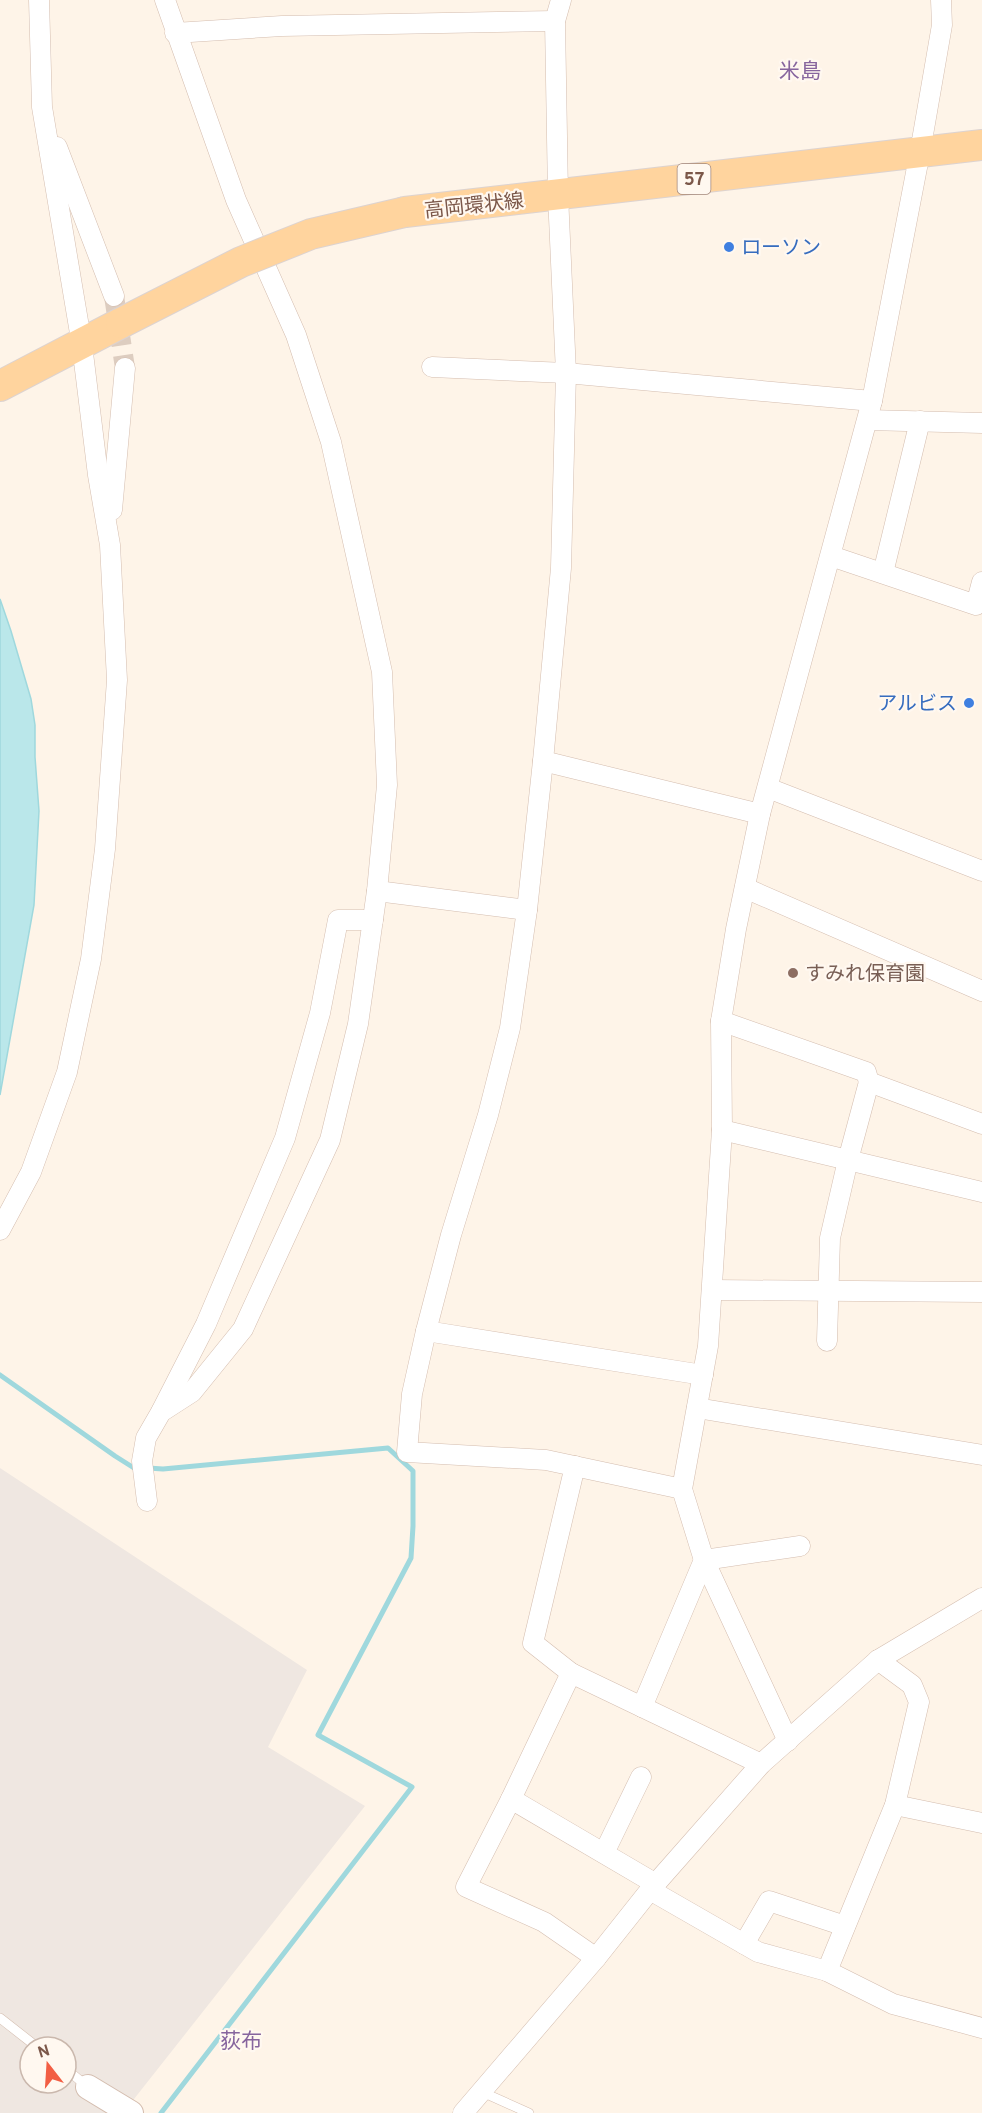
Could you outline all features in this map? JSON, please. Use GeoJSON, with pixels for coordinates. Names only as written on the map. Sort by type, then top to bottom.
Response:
{"type":"FeatureCollection","features":[{"type":"Feature","properties":{"kind":"main road","name":"高岡環状線"},"geometry":{"type":"LineString","coordinates":[[0,386],[76,348],[118,310],[311,234],[405,212],[982,145]]}},
{"type":"Feature","properties":{"kind":"street"},"geometry":{"type":"LineString","coordinates":[[39,0],[42,107],[76,348],[110,545]]}},
{"type":"Feature","properties":{"kind":"street"},"geometry":{"type":"LineString","coordinates":[[161,1412],[192,1392],[243,1329],[330,1140],[358,1024],[377,891],[387,785],[382,672],[332,442],[296,335],[236,200],[165,0]]}},
{"type":"Feature","properties":{"kind":"street"},"geometry":{"type":"LineString","coordinates":[[561,0],[555,21],[558,195],[566,373],[561,568],[543,761],[527,910],[510,1028],[488,1115],[450,1235],[426,1331],[412,1394],[407,1452],[546,1460],[682,1490]]}},
{"type":"Feature","properties":{"kind":"street"},"geometry":{"type":"LineString","coordinates":[[788,1741],[704,1560],[682,1490],[708,1346],[722,1130],[721,1021],[760,814],[870,411],[942,25],[941,0]]}},
{"type":"Feature","properties":{"kind":"street"},"geometry":{"type":"LineString","coordinates":[[175,33],[282,26],[555,21]]}},
{"type":"Feature","properties":{"kind":"street"},"geometry":{"type":"LineString","coordinates":[[42,107],[118,310]]}},
{"type":"Feature","properties":{"kind":"street"},"geometry":{"type":"LineString","coordinates":[[432,366],[566,373],[870,411],[920,421],[982,423]]}},
{"type":"Feature","properties":{"kind":"street"},"geometry":{"type":"LineString","coordinates":[[0,1230],[31,1172],[67,1072],[91,959],[105,849],[117,680],[110,545],[113,481],[125,368]]}},
{"type":"Feature","properties":{"kind":"street"},"geometry":{"type":"LineString","coordinates":[[883,573],[920,421]]}},
{"type":"Feature","properties":{"kind":"street"},"geometry":{"type":"LineString","coordinates":[[831,556],[976,604],[982,582]]}},
{"type":"Feature","properties":{"kind":"street"},"geometry":{"type":"LineString","coordinates":[[543,761],[760,814]]}},
{"type":"Feature","properties":{"kind":"street"},"geometry":{"type":"LineString","coordinates":[[768,788],[982,871]]}},
{"type":"Feature","properties":{"kind":"street"},"geometry":{"type":"LineString","coordinates":[[745,888],[982,991]]}},
{"type":"Feature","properties":{"kind":"street"},"geometry":{"type":"LineString","coordinates":[[377,891],[527,910]]}},
{"type":"Feature","properties":{"kind":"street"},"geometry":{"type":"LineString","coordinates":[[147,1501],[142,1461],[147,1438],[206,1324],[285,1138],[320,1013],[338,920],[373,920]]}},
{"type":"Feature","properties":{"kind":"street"},"geometry":{"type":"LineString","coordinates":[[721,1021],[866,1072],[870,1082],[848,1160],[830,1238],[827,1341]]}},
{"type":"Feature","properties":{"kind":"street"},"geometry":{"type":"LineString","coordinates":[[870,1082],[982,1124]]}},
{"type":"Feature","properties":{"kind":"street"},"geometry":{"type":"LineString","coordinates":[[722,1130],[982,1192]]}},
{"type":"Feature","properties":{"kind":"street"},"geometry":{"type":"LineString","coordinates":[[712,1290],[982,1292]]}},
{"type":"Feature","properties":{"kind":"street"},"geometry":{"type":"LineString","coordinates":[[426,1331],[703,1375]]}},
{"type":"Feature","properties":{"kind":"street"},"geometry":{"type":"LineString","coordinates":[[697,1408],[982,1455]]}},
{"type":"Feature","properties":{"kind":"street"},"geometry":{"type":"LineString","coordinates":[[575,1467],[533,1643],[570,1673],[761,1764]]}},
{"type":"Feature","properties":{"kind":"street"},"geometry":{"type":"LineString","coordinates":[[704,1560],[800,1546]]}},
{"type":"Feature","properties":{"kind":"street"},"geometry":{"type":"LineString","coordinates":[[642,1707],[704,1560]]}},
{"type":"Feature","properties":{"kind":"street"},"geometry":{"type":"LineString","coordinates":[[463,2113],[596,1958],[653,1887],[761,1764],[878,1660],[982,1598]]}},
{"type":"Feature","properties":{"kind":"street"},"geometry":{"type":"LineString","coordinates":[[827,1971],[895,1805],[919,1702],[912,1685],[878,1660]]}},
{"type":"Feature","properties":{"kind":"street"},"geometry":{"type":"LineString","coordinates":[[570,1673],[511,1799],[466,1887],[544,1922],[596,1958]]}},
{"type":"Feature","properties":{"kind":"street"},"geometry":{"type":"LineString","coordinates":[[604,1853],[641,1778]]}},
{"type":"Feature","properties":{"kind":"street"},"geometry":{"type":"LineString","coordinates":[[511,1799],[604,1853],[653,1887],[758,1952],[827,1971],[893,2004],[982,2028]]}},
{"type":"Feature","properties":{"kind":"street"},"geometry":{"type":"LineString","coordinates":[[895,1805],[982,1823]]}},
{"type":"Feature","properties":{"kind":"street"},"geometry":{"type":"LineString","coordinates":[[744,1944],[769,1901],[845,1926]]}},
{"type":"Feature","properties":{"kind":"street"},"geometry":{"type":"LineString","coordinates":[[88,2087],[131,2113]]}},
{"type":"Feature","properties":{"kind":"lane"},"geometry":{"type":"LineString","coordinates":[[0,2018],[22,2035]]}},
{"type":"Feature","properties":{"kind":"lane"},"geometry":{"type":"LineString","coordinates":[[78,2079],[88,2087]]}},
{"type":"Feature","properties":{"kind":"lane"},"geometry":{"type":"LineString","coordinates":[[482,2092],[529,2113]]}},
{"type":"Feature","properties":{"kind":"shaded area"},"geometry":{"type":"Polygon","coordinates":[[[0,1468],[307,1670],[268,1747],[365,1806],[123,2113],[0,2113],[0,1468]]]}},
{"type":"Feature","properties":{"kind":"water"},"geometry":{"type":"Polygon","coordinates":[[[0,599],[31,699],[35,725],[39,811],[34,905],[0,1095],[0,599]]]}},
{"type":"Feature","properties":{"kind":"waterway"},"geometry":{"type":"LineString","coordinates":[[0,1375],[115,1456],[134,1468],[139,1468]]}},
{"type":"Feature","properties":{"kind":"waterway"},"geometry":{"type":"LineString","coordinates":[[148,1468],[163,1469],[388,1448],[413,1471],[411,1558],[318,1735],[412,1787],[161,2113]]}},
{"type":"Feature","properties":{"kind":"tunnel"},"geometry":{"type":"LineString","coordinates":[[114,296],[125,368]]}},
{"type":"Feature","properties":{"kind":"place","name":"ローソン"},"geometry":{"type":"Point","coordinates":[729,247]}},
{"type":"Feature","properties":{"kind":"place","name":"アルビス"},"geometry":{"type":"Point","coordinates":[969,703]}},
{"type":"Feature","properties":{"kind":"place","name":"すみれ保育園"},"geometry":{"type":"Point","coordinates":[793,973]}},
{"type":"Feature","properties":{"kind":"district","name":"米島"},"geometry":{"type":"Point","coordinates":[800,71]}},
{"type":"Feature","properties":{"kind":"district","name":"荻布"},"geometry":{"type":"Point","coordinates":[241,2041]}}]}
